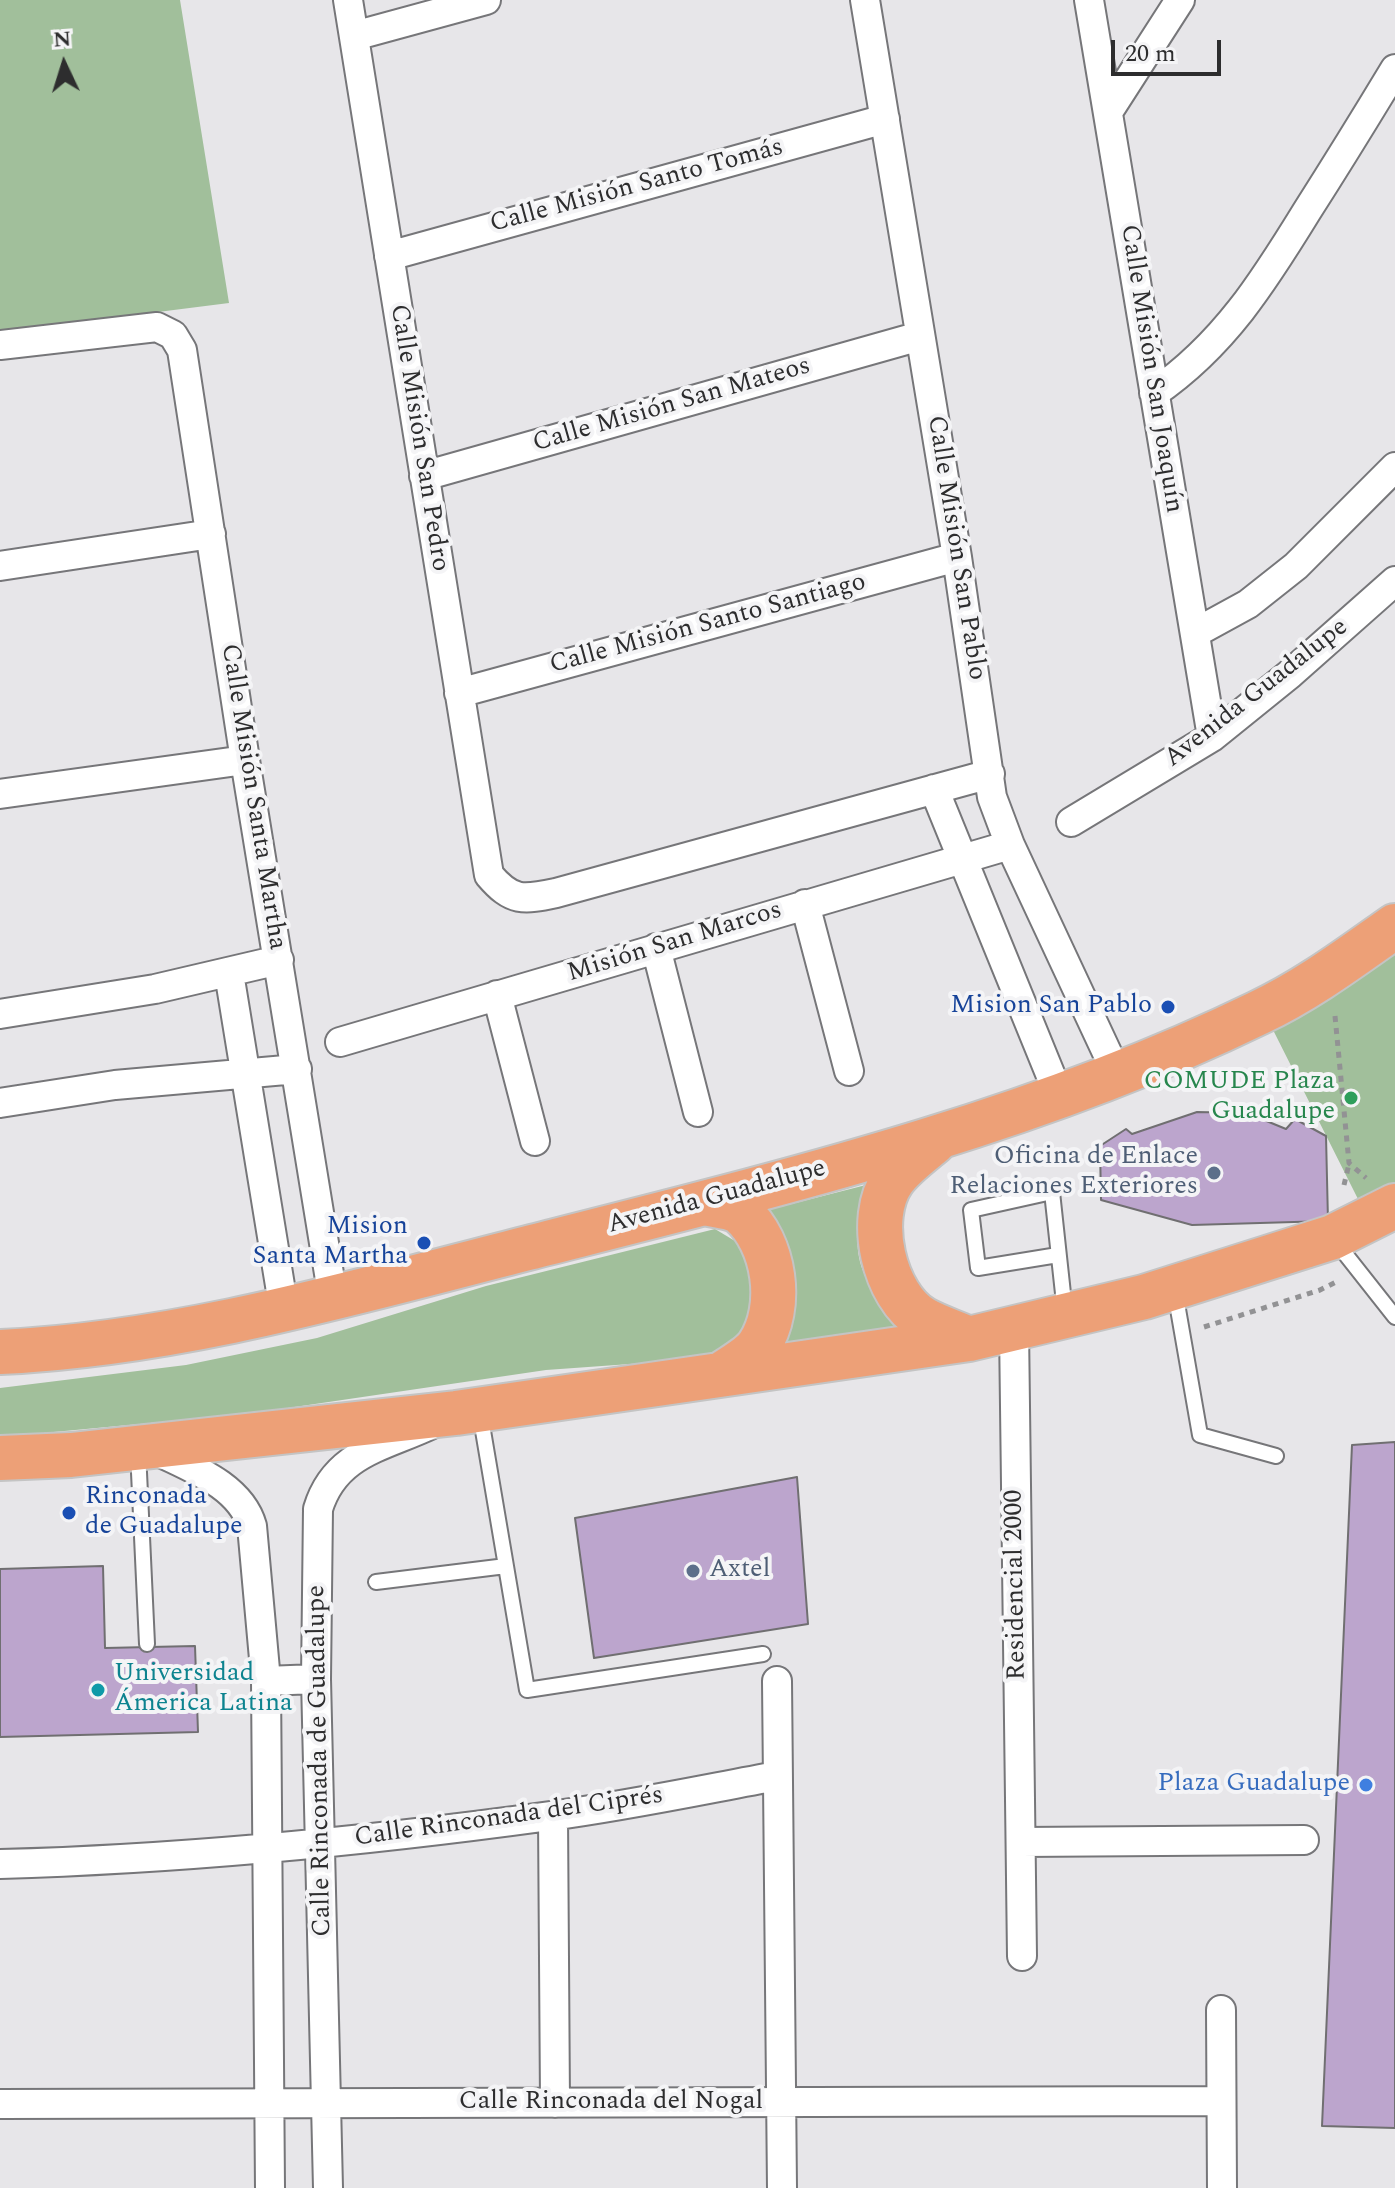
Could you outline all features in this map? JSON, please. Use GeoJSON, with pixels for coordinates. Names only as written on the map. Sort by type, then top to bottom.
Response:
{"type":"FeatureCollection","features":[{"type":"Feature","properties":{"kind":"main road","name":"Avenida Guadalupe"},"geometry":{"type":"LineString","coordinates":[[0,1352],[148,1335],[284,1310],[705,1203],[1060,1098],[1260,1012],[1329,972],[1395,926]]}},
{"type":"Feature","properties":{"kind":"main road"},"geometry":{"type":"LineString","coordinates":[[942,1134],[892,1181],[880,1221],[882,1256],[897,1291],[921,1318],[969,1339]]}},
{"type":"Feature","properties":{"kind":"main road"},"geometry":{"type":"LineString","coordinates":[[0,1458],[143,1447],[468,1411],[969,1339],[1174,1288],[1333,1237],[1385,1196]]}},
{"type":"Feature","properties":{"kind":"main road"},"geometry":{"type":"LineString","coordinates":[[705,1203],[739,1211],[761,1237],[773,1280],[773,1310],[758,1347],[725,1372]]}},
{"type":"Feature","properties":{"kind":"street","name":"Calle Misión San Pedro"},"geometry":{"type":"LineString","coordinates":[[348,0],[489,875],[503,891],[525,900],[934,789]]}},
{"type":"Feature","properties":{"kind":"street"},"geometry":{"type":"LineString","coordinates":[[354,36],[486,0]]}},
{"type":"Feature","properties":{"kind":"street","name":"Calle Misión San Pablo"},"geometry":{"type":"LineString","coordinates":[[865,0],[957,557],[992,797],[1010,845],[1117,1074]]}},
{"type":"Feature","properties":{"kind":"street","name":"Calle Misión San Joaquín"},"geometry":{"type":"LineString","coordinates":[[1089,0],[1212,737]]}},
{"type":"Feature","properties":{"kind":"street"},"geometry":{"type":"LineString","coordinates":[[1108,112],[1180,0]]}},
{"type":"Feature","properties":{"kind":"street"},"geometry":{"type":"LineString","coordinates":[[1154,393],[1206,352],[1253,298],[1395,69]]}},
{"type":"Feature","properties":{"kind":"street","name":"Calle Misión Santo Tomás"},"geometry":{"type":"LineString","coordinates":[[389,256],[885,119]]}},
{"type":"Feature","properties":{"kind":"street","name":"Calle Misión Santa Martha"},"geometry":{"type":"LineString","coordinates":[[0,345],[157,327],[173,335],[182,350],[333,1298]]}},
{"type":"Feature","properties":{"kind":"street","name":"Calle Misión San Mateos"},"geometry":{"type":"LineString","coordinates":[[424,476],[920,336]]}},
{"type":"Feature","properties":{"kind":"street"},"geometry":{"type":"LineString","coordinates":[[1195,633],[1248,604],[1296,566],[1395,467]]}},
{"type":"Feature","properties":{"kind":"street"},"geometry":{"type":"LineString","coordinates":[[0,566],[211,534]]}},
{"type":"Feature","properties":{"kind":"street","name":"Calle Misión Santo Santiago"},"geometry":{"type":"LineString","coordinates":[[459,693],[957,557]]}},
{"type":"Feature","properties":{"kind":"street","name":"Avenida Guadalupe"},"geometry":{"type":"LineString","coordinates":[[1071,822],[1212,737],[1290,674],[1395,581]]}},
{"type":"Feature","properties":{"kind":"street"},"geometry":{"type":"LineString","coordinates":[[0,794],[245,760]]}},
{"type":"Feature","properties":{"kind":"street"},"geometry":{"type":"LineString","coordinates":[[990,774],[934,789],[1060,1098]]}},
{"type":"Feature","properties":{"kind":"street","name":"Misión San Marcos"},"geometry":{"type":"LineString","coordinates":[[340,1042],[1010,845]]}},
{"type":"Feature","properties":{"kind":"street"},"geometry":{"type":"LineString","coordinates":[[805,904],[849,1071]]}},
{"type":"Feature","properties":{"kind":"street"},"geometry":{"type":"LineString","coordinates":[[656,948],[698,1112]]}},
{"type":"Feature","properties":{"kind":"street"},"geometry":{"type":"LineString","coordinates":[[0,1014],[81,1003],[279,960]]}},
{"type":"Feature","properties":{"kind":"street","name":"Calle Misión Santa Martha"},"geometry":{"type":"LineString","coordinates":[[229,973],[284,1310]]}},
{"type":"Feature","properties":{"kind":"street"},"geometry":{"type":"LineString","coordinates":[[497,995],[535,1141]]}},
{"type":"Feature","properties":{"kind":"street"},"geometry":{"type":"LineString","coordinates":[[0,1103],[115,1085],[297,1069]]}},
{"type":"Feature","properties":{"kind":"street","name":"Residencial 2000"},"geometry":{"type":"LineString","coordinates":[[1014,1328],[1022,1956]]}},
{"type":"Feature","properties":{"kind":"street","name":"Calle Rinconada de Guadalupe"},"geometry":{"type":"LineString","coordinates":[[328,2188],[329,2103],[316,1679],[318,1509],[322,1495],[339,1469],[351,1459],[468,1411]]}},
{"type":"Feature","properties":{"kind":"street","name":"Calle Rinconada de Guadalupe"},"geometry":{"type":"LineString","coordinates":[[143,1447],[222,1486],[248,1512],[266,1681],[270,2188]]}},
{"type":"Feature","properties":{"kind":"street"},"geometry":{"type":"LineString","coordinates":[[266,1681],[316,1679]]}},
{"type":"Feature","properties":{"kind":"street"},"geometry":{"type":"LineString","coordinates":[[777,1681],[782,2188]]}},
{"type":"Feature","properties":{"kind":"street","name":"Calle Rinconada del Ciprés"},"geometry":{"type":"LineString","coordinates":[[0,1864],[320,1845],[553,1816],[777,1776]]}},
{"type":"Feature","properties":{"kind":"street"},"geometry":{"type":"LineString","coordinates":[[553,1816],[555,2103]]}},
{"type":"Feature","properties":{"kind":"street"},"geometry":{"type":"LineString","coordinates":[[1021,1842],[1304,1840]]}},
{"type":"Feature","properties":{"kind":"street"},"geometry":{"type":"LineString","coordinates":[[1221,2010],[1222,2188]]}},
{"type":"Feature","properties":{"kind":"street","name":"Calle Rinconada del Nogal"},"geometry":{"type":"LineString","coordinates":[[0,2104],[1221,2101]]}},
{"type":"Feature","properties":{"kind":"lane"},"geometry":{"type":"LineString","coordinates":[[1058,1255],[978,1268],[971,1210],[1052,1192],[1065,1316]]}},
{"type":"Feature","properties":{"kind":"lane"},"geometry":{"type":"LineString","coordinates":[[1333,1237],[1395,1317]]}},
{"type":"Feature","properties":{"kind":"lane"},"geometry":{"type":"LineString","coordinates":[[1174,1288],[1200,1435],[1276,1456]]}},
{"type":"Feature","properties":{"kind":"lane"},"geometry":{"type":"LineString","coordinates":[[468,1411],[506,1566],[527,1690],[763,1654]]}},
{"type":"Feature","properties":{"kind":"lane"},"geometry":{"type":"LineString","coordinates":[[143,1447],[147,1644]]}},
{"type":"Feature","properties":{"kind":"lane"},"geometry":{"type":"LineString","coordinates":[[376,1582],[506,1566]]}},
{"type":"Feature","properties":{"kind":"path"},"geometry":{"type":"LineString","coordinates":[[1329,972],[1348,1126],[1349,1163],[1385,1196]]}},
{"type":"Feature","properties":{"kind":"green space"},"geometry":{"type":"Polygon","coordinates":[[[0,0],[180,0],[229,303],[0,332],[0,0]]]}},
{"type":"Feature","properties":{"kind":"green space","name":"COMUDE Plaza Guadalupe"},"geometry":{"type":"Polygon","coordinates":[[[1395,917],[1395,1192],[1363,1209],[1260,1004],[1395,917]]]}},
{"type":"Feature","properties":{"kind":"green space"},"geometry":{"type":"Polygon","coordinates":[[[866,1185],[858,1229],[860,1262],[874,1292],[900,1327],[775,1347],[764,1211],[866,1185]]]}},
{"type":"Feature","properties":{"kind":"green space"},"geometry":{"type":"Polygon","coordinates":[[[715,1229],[745,1247],[759,1302],[743,1338],[714,1358],[546,1370],[247,1414],[0,1437],[0,1388],[186,1365],[317,1338],[486,1286],[715,1229]]]}},
{"type":"Feature","properties":{"kind":"building","name":"Oficina de Enlace Relaciones Exteriores"},"geometry":{"type":"Polygon","coordinates":[[[1197,1112],[1247,1113],[1286,1129],[1295,1119],[1326,1136],[1328,1221],[1192,1225],[1101,1200],[1100,1146],[1126,1129],[1132,1134],[1197,1112]]]}},
{"type":"Feature","properties":{"kind":"building","name":"Plaza Guadalupe"},"geometry":{"type":"Polygon","coordinates":[[[1395,1442],[1395,2128],[1322,2126],[1352,1445],[1395,1442]]]}},
{"type":"Feature","properties":{"kind":"building","name":"Axtel"},"geometry":{"type":"Polygon","coordinates":[[[797,1477],[808,1624],[594,1658],[575,1518],[797,1477]]]}},
{"type":"Feature","properties":{"kind":"building","name":"Universidad Ámerica Latina"},"geometry":{"type":"Polygon","coordinates":[[[103,1566],[105,1648],[195,1646],[198,1732],[0,1737],[0,1569],[103,1566]]]}},
{"type":"Feature","properties":{"kind":"place","name":"Mision San Pablo"},"geometry":{"type":"Point","coordinates":[1168,1007]}},
{"type":"Feature","properties":{"kind":"place","name":"COMUDE Plaza Guadalupe"},"geometry":{"type":"Point","coordinates":[1351,1098]}},
{"type":"Feature","properties":{"kind":"place","name":"Oficina de Enlace Relaciones Exteriores"},"geometry":{"type":"Point","coordinates":[1214,1173]}},
{"type":"Feature","properties":{"kind":"place","name":"Mision Santa Martha"},"geometry":{"type":"Point","coordinates":[424,1243]}},
{"type":"Feature","properties":{"kind":"place","name":"Rinconada de Guadalupe"},"geometry":{"type":"Point","coordinates":[69,1513]}},
{"type":"Feature","properties":{"kind":"place","name":"Axtel"},"geometry":{"type":"Point","coordinates":[693,1571]}},
{"type":"Feature","properties":{"kind":"place","name":"Universidad Ámerica Latina"},"geometry":{"type":"Point","coordinates":[98,1690]}},
{"type":"Feature","properties":{"kind":"place","name":"Plaza Guadalupe"},"geometry":{"type":"Point","coordinates":[1366,1785]}}]}
